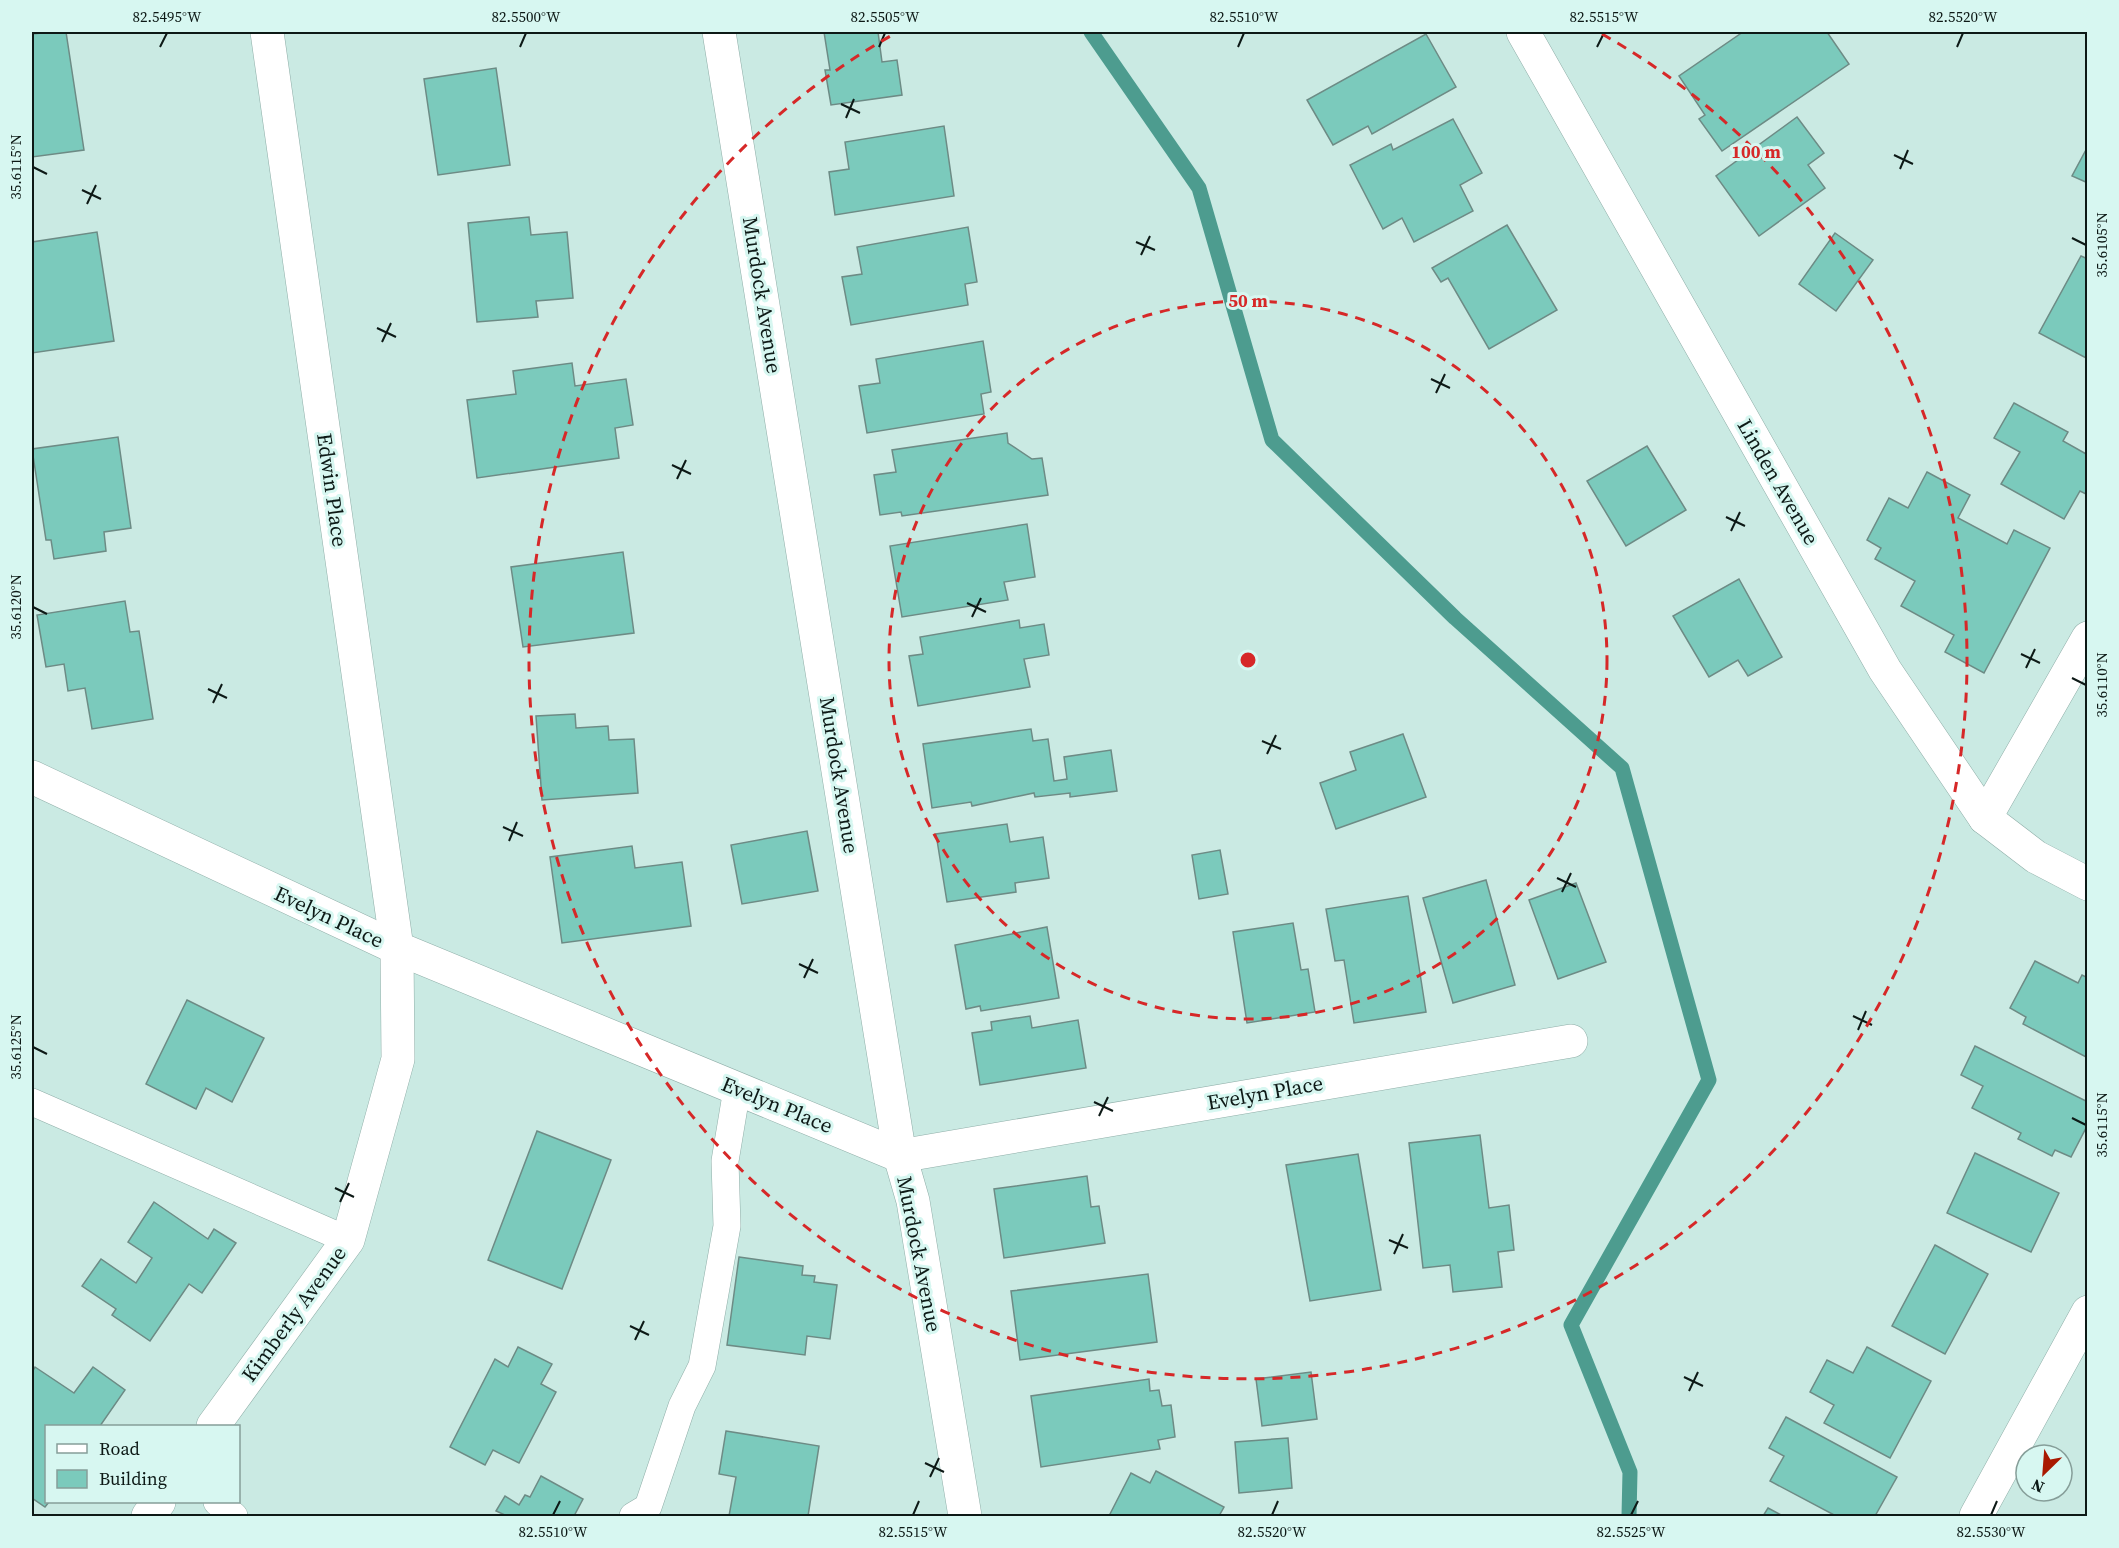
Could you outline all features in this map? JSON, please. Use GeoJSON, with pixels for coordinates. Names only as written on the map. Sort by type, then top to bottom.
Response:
{"type":"FeatureCollection","features":[{"type":"Feature","properties":{"kind":"street","name":"Edwin Place"},"geometry":{"type":"LineString","coordinates":[[267,32],[396,948]]}},
{"type":"Feature","properties":{"kind":"street","name":"Murdock Avenue"},"geometry":{"type":"LineString","coordinates":[[719,32],[900,1156],[913,1201],[965,1516]]}},
{"type":"Feature","properties":{"kind":"street","name":"Linden Avenue"},"geometry":{"type":"LineString","coordinates":[[1523,32],[1885,670],[1985,818],[2036,857],[2088,884]]}},
{"type":"Feature","properties":{"kind":"street"},"geometry":{"type":"LineString","coordinates":[[1985,818],[2088,638]]}},
{"type":"Feature","properties":{"kind":"street","name":"Evelyn Place"},"geometry":{"type":"LineString","coordinates":[[32,777],[396,948],[900,1156],[1571,1041]]}},
{"type":"Feature","properties":{"kind":"street","name":"Kimberly Avenue"},"geometry":{"type":"LineString","coordinates":[[214,1425],[348,1240],[398,1059],[396,948]]}},
{"type":"Feature","properties":{"kind":"street"},"geometry":{"type":"LineString","coordinates":[[1976,1516],[2088,1312]]}},
{"type":"Feature","properties":{"kind":"street"},"geometry":{"type":"LineString","coordinates":[[148,1516],[158,1503]]}},
{"type":"Feature","properties":{"kind":"lane"},"geometry":{"type":"LineString","coordinates":[[633,1516],[648,1506],[682,1406],[702,1365],[727,1227],[725,1161],[737,1089]]}},
{"type":"Feature","properties":{"kind":"lane"},"geometry":{"type":"LineString","coordinates":[[32,1102],[348,1240]]}},
{"type":"Feature","properties":{"kind":"lane"},"geometry":{"type":"LineString","coordinates":[[218,1503],[234,1516]]}},
{"type":"Feature","properties":{"kind":"building"},"geometry":{"type":"Polygon","coordinates":[[[66,32],[84,150],[32,157],[32,34],[66,32]]]}},
{"type":"Feature","properties":{"kind":"building"},"geometry":{"type":"Polygon","coordinates":[[[824,32],[878,32],[882,62],[897,60],[902,95],[831,105],[825,70],[830,70],[824,32]]]}},
{"type":"Feature","properties":{"kind":"building"},"geometry":{"type":"Polygon","coordinates":[[[1743,32],[1827,32],[1849,64],[1722,151],[1699,119],[1705,115],[1679,76],[1743,32]]]}},
{"type":"Feature","properties":{"kind":"building"},"geometry":{"type":"Polygon","coordinates":[[[1426,34],[1456,87],[1372,134],[1368,126],[1333,145],[1307,100],[1426,34]]]}},
{"type":"Feature","properties":{"kind":"building"},"geometry":{"type":"Polygon","coordinates":[[[496,68],[510,165],[438,175],[424,79],[496,68]]]}},
{"type":"Feature","properties":{"kind":"building"},"geometry":{"type":"Polygon","coordinates":[[[1797,117],[1824,153],[1808,165],[1825,188],[1759,236],[1716,176],[1797,117]]]}},
{"type":"Feature","properties":{"kind":"building"},"geometry":{"type":"Polygon","coordinates":[[[1453,119],[1482,173],[1460,185],[1473,211],[1414,242],[1402,218],[1383,229],[1350,165],[1391,144],[1393,150],[1453,119]]]}},
{"type":"Feature","properties":{"kind":"building"},"geometry":{"type":"Polygon","coordinates":[[[944,126],[954,196],[835,215],[829,172],[849,169],[845,142],[944,126]]]}},
{"type":"Feature","properties":{"kind":"building"},"geometry":{"type":"Polygon","coordinates":[[[2088,146],[2088,183],[2072,176],[2088,146]]]}},
{"type":"Feature","properties":{"kind":"building"},"geometry":{"type":"Polygon","coordinates":[[[529,217],[531,235],[567,232],[573,298],[536,301],[538,317],[477,322],[468,223],[529,217]]]}},
{"type":"Feature","properties":{"kind":"building"},"geometry":{"type":"Polygon","coordinates":[[[1507,225],[1557,310],[1489,349],[1448,278],[1441,282],[1432,268],[1507,225]]]}},
{"type":"Feature","properties":{"kind":"building"},"geometry":{"type":"Polygon","coordinates":[[[968,227],[977,282],[965,284],[968,305],[851,325],[842,277],[862,274],[857,247],[968,227]]]}},
{"type":"Feature","properties":{"kind":"building"},"geometry":{"type":"Polygon","coordinates":[[[97,232],[114,341],[32,353],[32,242],[97,232]]]}},
{"type":"Feature","properties":{"kind":"building"},"geometry":{"type":"Polygon","coordinates":[[[1835,233],[1873,260],[1836,311],[1799,284],[1835,233]]]}},
{"type":"Feature","properties":{"kind":"building"},"geometry":{"type":"Polygon","coordinates":[[[2081,256],[2088,259],[2088,359],[2039,333],[2081,256]]]}},
{"type":"Feature","properties":{"kind":"building"},"geometry":{"type":"Polygon","coordinates":[[[983,341],[991,392],[981,394],[984,414],[867,433],[859,386],[880,383],[876,359],[983,341]]]}},
{"type":"Feature","properties":{"kind":"building"},"geometry":{"type":"Polygon","coordinates":[[[572,363],[575,386],[626,379],[633,425],[615,428],[619,458],[477,478],[467,400],[516,394],[513,371],[572,363]]]}},
{"type":"Feature","properties":{"kind":"building"},"geometry":{"type":"Polygon","coordinates":[[[2014,403],[2068,432],[2063,441],[2088,455],[2088,495],[2080,491],[2064,519],[2001,484],[2020,452],[1994,438],[2014,403]]]}},
{"type":"Feature","properties":{"kind":"building"},"geometry":{"type":"Polygon","coordinates":[[[1007,433],[1008,443],[1032,459],[1042,458],[1048,495],[902,516],[901,512],[880,515],[874,475],[896,472],[892,450],[1007,433]]]}},
{"type":"Feature","properties":{"kind":"building"},"geometry":{"type":"Polygon","coordinates":[[[118,437],[131,528],[104,532],[106,551],[54,559],[51,540],[46,540],[32,449],[118,437]]]}},
{"type":"Feature","properties":{"kind":"building"},"geometry":{"type":"Polygon","coordinates":[[[1647,446],[1686,510],[1626,546],[1587,481],[1647,446]]]}},
{"type":"Feature","properties":{"kind":"building"},"geometry":{"type":"Polygon","coordinates":[[[1927,472],[1970,495],[1958,518],[2007,544],[2014,530],[2050,548],[1984,673],[1945,652],[1954,635],[1901,606],[1915,581],[1875,559],[1881,548],[1867,540],[1889,498],[1908,508],[1927,472]]]}},
{"type":"Feature","properties":{"kind":"building"},"geometry":{"type":"Polygon","coordinates":[[[1027,524],[1035,577],[1004,582],[1008,600],[902,617],[890,546],[1027,524]]]}},
{"type":"Feature","properties":{"kind":"building"},"geometry":{"type":"Polygon","coordinates":[[[623,552],[634,633],[523,647],[511,567],[623,552]]]}},
{"type":"Feature","properties":{"kind":"building"},"geometry":{"type":"Polygon","coordinates":[[[1739,579],[1782,657],[1748,676],[1738,660],[1709,677],[1673,616],[1739,579]]]}},
{"type":"Feature","properties":{"kind":"building"},"geometry":{"type":"Polygon","coordinates":[[[125,601],[130,632],[139,631],[153,719],[92,729],[85,688],[68,691],[64,664],[46,667],[37,615],[125,601]]]}},
{"type":"Feature","properties":{"kind":"building"},"geometry":{"type":"Polygon","coordinates":[[[1019,620],[1020,628],[1044,624],[1049,655],[1024,659],[1030,687],[918,706],[909,656],[923,654],[920,637],[1019,620]]]}},
{"type":"Feature","properties":{"kind":"building"},"geometry":{"type":"Polygon","coordinates":[[[575,714],[576,728],[608,726],[609,740],[634,739],[638,793],[542,800],[536,716],[575,714]]]}},
{"type":"Feature","properties":{"kind":"building"},"geometry":{"type":"Polygon","coordinates":[[[1031,729],[1033,741],[1048,739],[1054,781],[1067,779],[1064,757],[1111,750],[1117,791],[1070,797],[1070,793],[1035,797],[1034,793],[972,806],[971,802],[932,808],[923,744],[1031,729]]]}},
{"type":"Feature","properties":{"kind":"building"},"geometry":{"type":"Polygon","coordinates":[[[1403,734],[1426,797],[1336,829],[1320,783],[1356,770],[1350,752],[1403,734]]]}},
{"type":"Feature","properties":{"kind":"building"},"geometry":{"type":"Polygon","coordinates":[[[1007,824],[1010,842],[1043,837],[1049,878],[1015,883],[1016,892],[947,902],[936,834],[1007,824]]]}},
{"type":"Feature","properties":{"kind":"building"},"geometry":{"type":"Polygon","coordinates":[[[807,831],[818,891],[742,904],[731,845],[807,831]]]}},
{"type":"Feature","properties":{"kind":"building"},"geometry":{"type":"Polygon","coordinates":[[[632,846],[635,868],[682,862],[691,926],[562,943],[550,857],[632,846]]]}},
{"type":"Feature","properties":{"kind":"building"},"geometry":{"type":"Polygon","coordinates":[[[1220,850],[1228,894],[1199,899],[1192,855],[1220,850]]]}},
{"type":"Feature","properties":{"kind":"building"},"geometry":{"type":"Polygon","coordinates":[[[1486,880],[1515,985],[1453,1003],[1423,898],[1486,880]]]}},
{"type":"Feature","properties":{"kind":"building"},"geometry":{"type":"Polygon","coordinates":[[[1576,883],[1606,962],[1558,979],[1529,900],[1576,883]]]}},
{"type":"Feature","properties":{"kind":"building"},"geometry":{"type":"Polygon","coordinates":[[[1408,896],[1426,1012],[1354,1023],[1344,960],[1335,961],[1326,909],[1408,896]]]}},
{"type":"Feature","properties":{"kind":"building"},"geometry":{"type":"Polygon","coordinates":[[[1293,923],[1301,970],[1308,969],[1315,1012],[1247,1023],[1233,932],[1293,923]]]}},
{"type":"Feature","properties":{"kind":"building"},"geometry":{"type":"Polygon","coordinates":[[[1047,927],[1059,998],[981,1011],[980,1006],[966,1009],[955,945],[1047,927]]]}},
{"type":"Feature","properties":{"kind":"building"},"geometry":{"type":"Polygon","coordinates":[[[2035,961],[2078,983],[2082,975],[2088,978],[2088,1058],[2023,1024],[2026,1017],[2010,1008],[2035,961]]]}},
{"type":"Feature","properties":{"kind":"building"},"geometry":{"type":"Polygon","coordinates":[[[187,1000],[264,1038],[232,1102],[206,1088],[196,1109],[146,1084],[187,1000]]]}},
{"type":"Feature","properties":{"kind":"building"},"geometry":{"type":"Polygon","coordinates":[[[1030,1016],[1032,1028],[1078,1020],[1086,1068],[980,1085],[972,1033],[992,1030],[991,1022],[1030,1016]]]}},
{"type":"Feature","properties":{"kind":"building"},"geometry":{"type":"Polygon","coordinates":[[[1975,1046],[2088,1102],[2088,1124],[2071,1157],[2055,1150],[2052,1156],[2018,1139],[2021,1133],[1972,1108],[1983,1086],[1961,1075],[1975,1046]]]}},
{"type":"Feature","properties":{"kind":"building"},"geometry":{"type":"Polygon","coordinates":[[[537,1131],[611,1160],[562,1289],[488,1260],[537,1131]]]}},
{"type":"Feature","properties":{"kind":"building"},"geometry":{"type":"Polygon","coordinates":[[[1480,1135],[1489,1208],[1509,1205],[1514,1250],[1498,1252],[1502,1287],[1453,1292],[1450,1265],[1423,1268],[1409,1143],[1480,1135]]]}},
{"type":"Feature","properties":{"kind":"building"},"geometry":{"type":"Polygon","coordinates":[[[1975,1153],[2059,1193],[2031,1252],[1947,1213],[1975,1153]]]}},
{"type":"Feature","properties":{"kind":"building"},"geometry":{"type":"Polygon","coordinates":[[[1358,1154],[1381,1290],[1310,1301],[1286,1165],[1358,1154]]]}},
{"type":"Feature","properties":{"kind":"building"},"geometry":{"type":"Polygon","coordinates":[[[1087,1176],[1091,1207],[1099,1206],[1105,1243],[1004,1258],[994,1189],[1087,1176]]]}},
{"type":"Feature","properties":{"kind":"building"},"geometry":{"type":"Polygon","coordinates":[[[154,1202],[208,1239],[214,1229],[236,1243],[202,1293],[189,1284],[150,1341],[112,1315],[116,1309],[82,1286],[101,1259],[136,1283],[152,1258],[128,1242],[154,1202]]]}},
{"type":"Feature","properties":{"kind":"building"},"geometry":{"type":"Polygon","coordinates":[[[1935,1245],[1988,1274],[1945,1354],[1892,1326],[1935,1245]]]}},
{"type":"Feature","properties":{"kind":"building"},"geometry":{"type":"Polygon","coordinates":[[[739,1257],[803,1266],[802,1275],[815,1276],[814,1282],[837,1285],[830,1339],[807,1336],[805,1355],[727,1345],[739,1257]]]}},
{"type":"Feature","properties":{"kind":"building"},"geometry":{"type":"Polygon","coordinates":[[[1148,1274],[1157,1342],[1020,1360],[1011,1291],[1148,1274]]]}},
{"type":"Feature","properties":{"kind":"building"},"geometry":{"type":"Polygon","coordinates":[[[518,1347],[552,1364],[541,1384],[556,1392],[519,1463],[493,1450],[485,1465],[450,1447],[495,1359],[508,1367],[518,1347]]]}},
{"type":"Feature","properties":{"kind":"building"},"geometry":{"type":"Polygon","coordinates":[[[1867,1347],[1931,1381],[1890,1458],[1824,1423],[1834,1405],[1810,1392],[1827,1360],[1853,1373],[1867,1347]]]}},
{"type":"Feature","properties":{"kind":"building"},"geometry":{"type":"Polygon","coordinates":[[[35,1367],[74,1393],[93,1367],[125,1390],[101,1425],[45,1425],[45,1503],[48,1503],[45,1507],[32,1498],[32,1372],[35,1367]]]}},
{"type":"Feature","properties":{"kind":"building"},"geometry":{"type":"Polygon","coordinates":[[[1311,1372],[1317,1419],[1262,1426],[1256,1379],[1311,1372]]]}},
{"type":"Feature","properties":{"kind":"building"},"geometry":{"type":"Polygon","coordinates":[[[1149,1379],[1150,1391],[1159,1390],[1162,1406],[1171,1405],[1175,1437],[1158,1440],[1160,1449],[1041,1467],[1031,1396],[1149,1379]]]}},
{"type":"Feature","properties":{"kind":"building"},"geometry":{"type":"Polygon","coordinates":[[[1786,1417],[1897,1477],[1875,1516],[1836,1516],[1770,1481],[1784,1456],[1769,1448],[1786,1417]]]}},
{"type":"Feature","properties":{"kind":"building"},"geometry":{"type":"Polygon","coordinates":[[[726,1431],[819,1446],[808,1516],[729,1516],[736,1477],[719,1474],[726,1431]]]}},
{"type":"Feature","properties":{"kind":"building"},"geometry":{"type":"Polygon","coordinates":[[[1288,1438],[1292,1488],[1239,1493],[1235,1442],[1288,1438]]]}},
{"type":"Feature","properties":{"kind":"building"},"geometry":{"type":"Polygon","coordinates":[[[1156,1471],[1224,1507],[1219,1516],[1109,1516],[1131,1473],[1150,1483],[1156,1471]]]}},
{"type":"Feature","properties":{"kind":"building"},"geometry":{"type":"Polygon","coordinates":[[[541,1476],[583,1499],[574,1516],[507,1516],[496,1511],[505,1496],[519,1505],[525,1495],[530,1497],[541,1476]]]}},
{"type":"Feature","properties":{"kind":"building"},"geometry":{"type":"Polygon","coordinates":[[[1768,1508],[1783,1516],[1763,1516],[1768,1508]]]}},
{"type":"Feature","properties":{"kind":"waterway"},"geometry":{"type":"LineString","coordinates":[[1091,32],[1199,188],[1272,440],[1455,618],[1622,768],[1709,1080],[1571,1325],[1630,1472],[1629,1516]]}}]}
